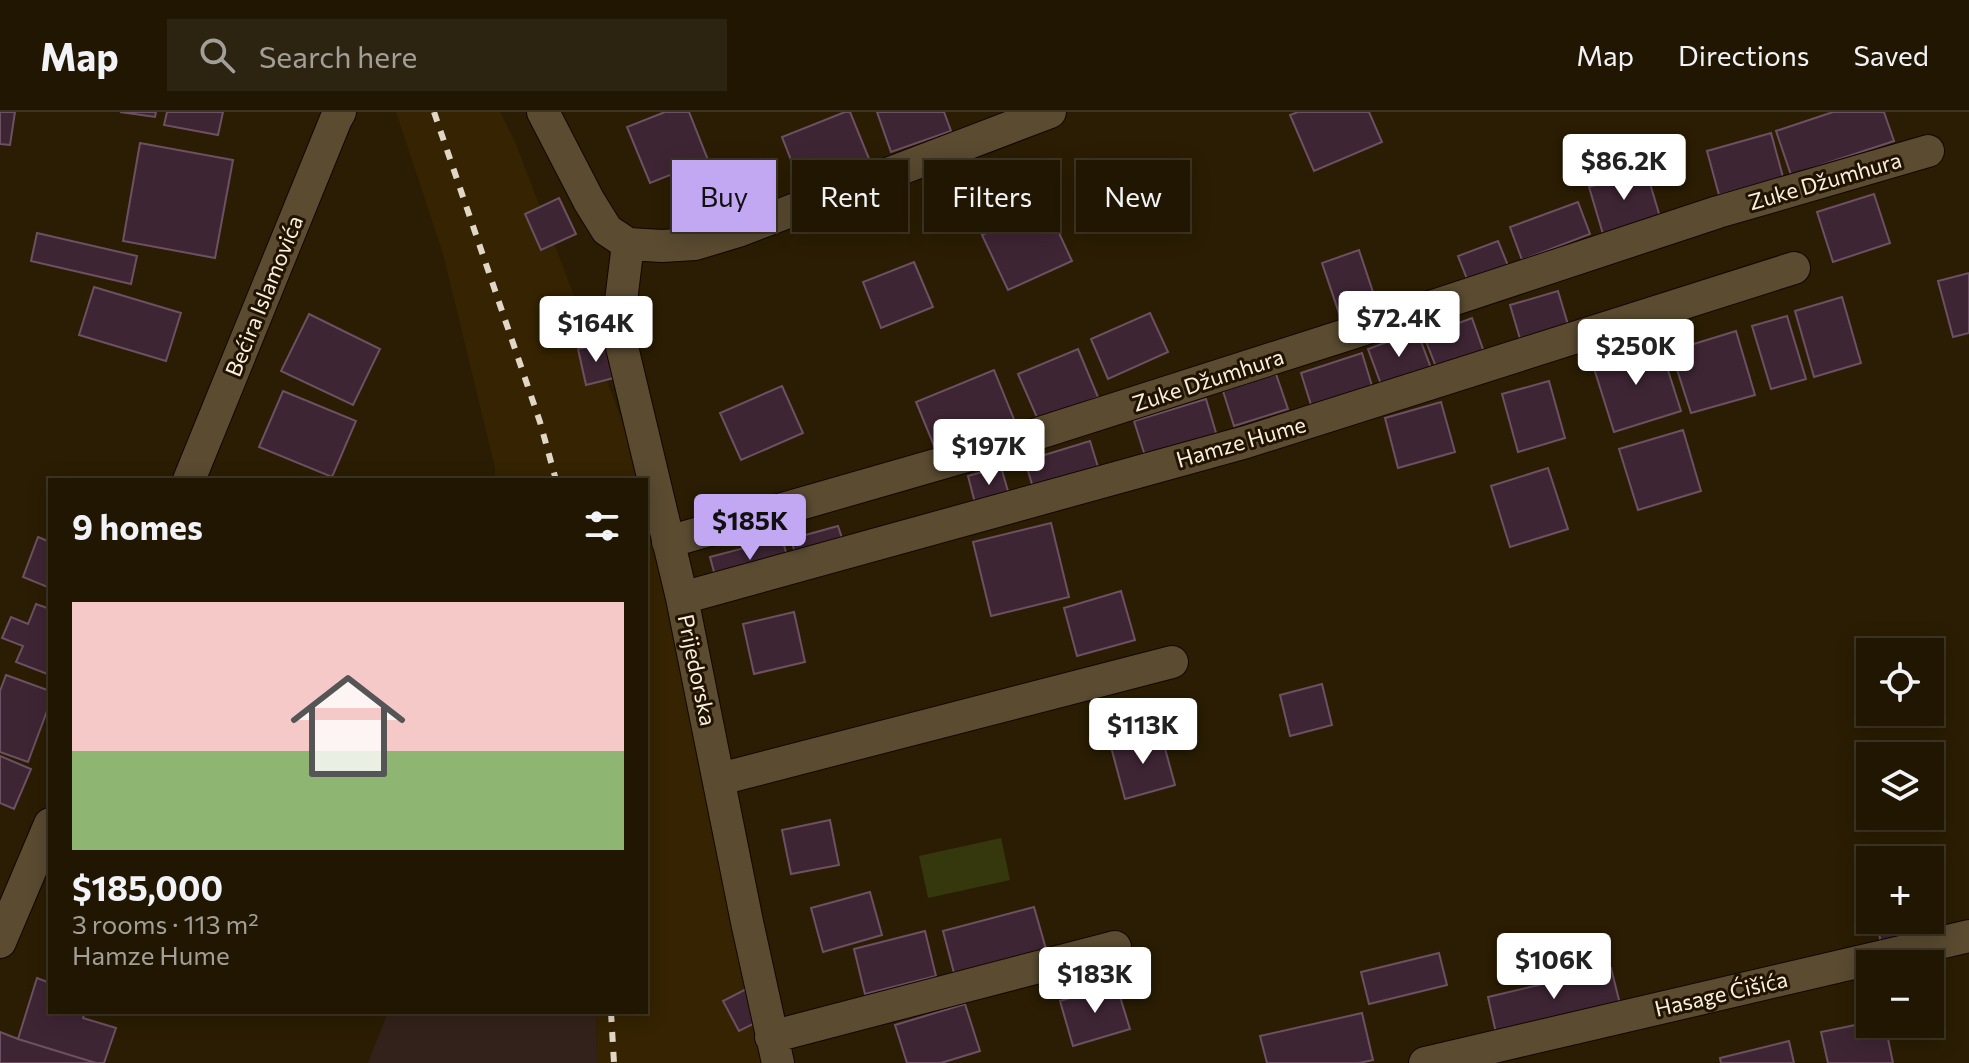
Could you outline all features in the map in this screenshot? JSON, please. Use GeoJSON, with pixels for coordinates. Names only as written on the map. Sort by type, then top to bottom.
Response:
{"type":"FeatureCollection","features":[{"type":"Feature","properties":{"kind":"street","name":"Bećira Islamovića"},"geometry":{"type":"LineString","coordinates":[[190,478],[340,112]]}},
{"type":"Feature","properties":{"kind":"street"},"geometry":{"type":"LineString","coordinates":[[543,112],[607,230],[628,244],[662,246],[695,244],[738,231],[1050,112]]}},
{"type":"Feature","properties":{"kind":"street","name":"Zuke Džumhura"},"geometry":{"type":"LineString","coordinates":[[668,542],[977,453],[1718,212],[1928,151]]}},
{"type":"Feature","properties":{"kind":"street","name":"Prijedorska"},"geometry":{"type":"LineString","coordinates":[[628,244],[621,301],[622,347],[682,598],[775,1050]]}},
{"type":"Feature","properties":{"kind":"street","name":"Hamze Hume"},"geometry":{"type":"LineString","coordinates":[[682,598],[1246,442],[1794,268]]}},
{"type":"Feature","properties":{"kind":"street"},"geometry":{"type":"LineString","coordinates":[[720,779],[1172,662]]}},
{"type":"Feature","properties":{"kind":"street"},"geometry":{"type":"LineString","coordinates":[[0,942],[48,829]]}},
{"type":"Feature","properties":{"kind":"street","name":"Hasage Ćišića"},"geometry":{"type":"LineString","coordinates":[[1425,1063],[1969,936]]}},
{"type":"Feature","properties":{"kind":"street"},"geometry":{"type":"LineString","coordinates":[[775,1050],[1115,947]]}},
{"type":"Feature","properties":{"kind":"shaded area"},"geometry":{"type":"Polygon","coordinates":[[[396,112],[500,112],[514,139],[644,478],[495,478],[443,254],[396,112]]]}},
{"type":"Feature","properties":{"kind":"shaded area"},"geometry":{"type":"Polygon","coordinates":[[[648,493],[778,1063],[597,1063],[596,1014],[648,1014],[648,493]]]}},
{"type":"Feature","properties":{"kind":"shaded area"},"geometry":{"type":"Polygon","coordinates":[[[387,1014],[596,1014],[597,1063],[368,1063],[387,1014]]]}},
{"type":"Feature","properties":{"kind":"green space"},"geometry":{"type":"Polygon","coordinates":[[[1001,838],[1010,880],[928,898],[919,856],[1001,838]]]}},
{"type":"Feature","properties":{"kind":"building"},"geometry":{"type":"Polygon","coordinates":[[[0,112],[15,112],[10,145],[0,144],[0,112]]]}},
{"type":"Feature","properties":{"kind":"building"},"geometry":{"type":"Polygon","coordinates":[[[120,112],[156,112],[155,117],[120,112]]]}},
{"type":"Feature","properties":{"kind":"building"},"geometry":{"type":"Polygon","coordinates":[[[167,112],[223,112],[218,135],[164,125],[167,112]]]}},
{"type":"Feature","properties":{"kind":"building"},"geometry":{"type":"Polygon","coordinates":[[[665,112],[689,112],[708,160],[672,160],[672,174],[650,183],[627,127],[665,112]]]}},
{"type":"Feature","properties":{"kind":"building"},"geometry":{"type":"Polygon","coordinates":[[[850,112],[870,160],[792,160],[792,162],[782,137],[850,112]]]}},
{"type":"Feature","properties":{"kind":"building"},"geometry":{"type":"Polygon","coordinates":[[[877,112],[944,112],[951,131],[891,152],[877,112]]]}},
{"type":"Feature","properties":{"kind":"building"},"geometry":{"type":"Polygon","coordinates":[[[1298,112],[1369,112],[1382,142],[1314,171],[1290,115],[1298,112]]]}},
{"type":"Feature","properties":{"kind":"building"},"geometry":{"type":"Polygon","coordinates":[[[1833,112],[1884,112],[1894,141],[1791,175],[1776,131],[1833,112]]]}},
{"type":"Feature","properties":{"kind":"building"},"geometry":{"type":"Polygon","coordinates":[[[1771,133],[1783,177],[1719,195],[1707,151],[1771,133]]]}},
{"type":"Feature","properties":{"kind":"building"},"geometry":{"type":"Polygon","coordinates":[[[140,143],[233,160],[215,258],[123,241],[140,143]]]}},
{"type":"Feature","properties":{"kind":"building"},"geometry":{"type":"Polygon","coordinates":[[[1646,170],[1660,217],[1603,234],[1589,187],[1646,170]]]}},
{"type":"Feature","properties":{"kind":"building"},"geometry":{"type":"Polygon","coordinates":[[[1874,194],[1890,243],[1833,262],[1817,212],[1874,194]]]}},
{"type":"Feature","properties":{"kind":"building"},"geometry":{"type":"Polygon","coordinates":[[[559,198],[576,234],[541,250],[525,214],[559,198]]]}},
{"type":"Feature","properties":{"kind":"building"},"geometry":{"type":"Polygon","coordinates":[[[1578,202],[1590,234],[1522,260],[1510,227],[1578,202]]]}},
{"type":"Feature","properties":{"kind":"building"},"geometry":{"type":"Polygon","coordinates":[[[988,232],[1059,232],[1072,261],[1008,290],[982,235],[988,232]]]}},
{"type":"Feature","properties":{"kind":"building"},"geometry":{"type":"Polygon","coordinates":[[[37,233],[137,256],[131,284],[31,261],[37,233]]]}},
{"type":"Feature","properties":{"kind":"building"},"geometry":{"type":"Polygon","coordinates":[[[1498,241],[1509,268],[1469,284],[1458,256],[1498,241]]]}},
{"type":"Feature","properties":{"kind":"building"},"geometry":{"type":"Polygon","coordinates":[[[1359,250],[1379,310],[1342,322],[1322,263],[1359,250]]]}},
{"type":"Feature","properties":{"kind":"building"},"geometry":{"type":"Polygon","coordinates":[[[914,262],[933,307],[881,328],[863,282],[914,262]]]}},
{"type":"Feature","properties":{"kind":"building"},"geometry":{"type":"Polygon","coordinates":[[[1969,273],[1969,333],[1953,337],[1938,281],[1969,273]]]}},
{"type":"Feature","properties":{"kind":"building"},"geometry":{"type":"Polygon","coordinates":[[[94,287],[181,313],[166,361],[79,335],[94,287]]]}},
{"type":"Feature","properties":{"kind":"building"},"geometry":{"type":"Polygon","coordinates":[[[1558,291],[1569,328],[1521,342],[1510,305],[1558,291]]]}},
{"type":"Feature","properties":{"kind":"building"},"geometry":{"type":"Polygon","coordinates":[[[1842,297],[1861,363],[1814,377],[1795,311],[1842,297]]]}},
{"type":"Feature","properties":{"kind":"building"},"geometry":{"type":"Polygon","coordinates":[[[1150,313],[1168,352],[1108,379],[1091,339],[1150,313]]]}},
{"type":"Feature","properties":{"kind":"building"},"geometry":{"type":"Polygon","coordinates":[[[309,314],[380,349],[353,405],[281,371],[309,314]]]}},
{"type":"Feature","properties":{"kind":"building"},"geometry":{"type":"Polygon","coordinates":[[[1787,316],[1806,379],[1771,389],[1752,326],[1787,316]]]}},
{"type":"Feature","properties":{"kind":"building"},"geometry":{"type":"Polygon","coordinates":[[[1472,318],[1485,355],[1438,372],[1424,336],[1472,318]]]}},
{"type":"Feature","properties":{"kind":"building"},"geometry":{"type":"Polygon","coordinates":[[[1417,331],[1431,368],[1382,387],[1368,349],[1417,331]]]}},
{"type":"Feature","properties":{"kind":"building"},"geometry":{"type":"Polygon","coordinates":[[[1736,331],[1755,395],[1691,413],[1671,351],[1736,331]]]}},
{"type":"Feature","properties":{"kind":"building"},"geometry":{"type":"Polygon","coordinates":[[[1659,342],[1681,411],[1614,432],[1592,362],[1659,342]]]}},
{"type":"Feature","properties":{"kind":"building"},"geometry":{"type":"Polygon","coordinates":[[[606,343],[614,378],[586,385],[578,349],[606,343]]]}},
{"type":"Feature","properties":{"kind":"building"},"geometry":{"type":"Polygon","coordinates":[[[1078,349],[1098,397],[1039,422],[1018,374],[1078,349]]]}},
{"type":"Feature","properties":{"kind":"building"},"geometry":{"type":"Polygon","coordinates":[[[1362,353],[1373,389],[1312,408],[1301,373],[1362,353]]]}},
{"type":"Feature","properties":{"kind":"building"},"geometry":{"type":"Polygon","coordinates":[[[994,370],[1015,422],[937,453],[916,402],[994,370]]]}},
{"type":"Feature","properties":{"kind":"building"},"geometry":{"type":"Polygon","coordinates":[[[1276,374],[1288,409],[1234,426],[1223,391],[1276,374]]]}},
{"type":"Feature","properties":{"kind":"building"},"geometry":{"type":"Polygon","coordinates":[[[1549,381],[1565,438],[1518,452],[1502,394],[1549,381]]]}},
{"type":"Feature","properties":{"kind":"building"},"geometry":{"type":"Polygon","coordinates":[[[782,386],[803,433],[741,460],[720,413],[782,386]]]}},
{"type":"Feature","properties":{"kind":"building"},"geometry":{"type":"Polygon","coordinates":[[[283,391],[356,421],[332,477],[259,447],[283,391]]]}},
{"type":"Feature","properties":{"kind":"building"},"geometry":{"type":"Polygon","coordinates":[[[1206,399],[1217,436],[1146,459],[1134,421],[1206,399]]]}},
{"type":"Feature","properties":{"kind":"building"},"geometry":{"type":"Polygon","coordinates":[[[1441,402],[1455,452],[1398,468],[1385,418],[1441,402]]]}},
{"type":"Feature","properties":{"kind":"building"},"geometry":{"type":"Polygon","coordinates":[[[1683,430],[1701,491],[1638,510],[1619,449],[1683,430]]]}},
{"type":"Feature","properties":{"kind":"building"},"geometry":{"type":"Polygon","coordinates":[[[1090,441],[1099,470],[1034,491],[1025,461],[1090,441]]]}},
{"type":"Feature","properties":{"kind":"building"},"geometry":{"type":"Polygon","coordinates":[[[1001,467],[1010,498],[976,507],[968,476],[1001,467]]]}},
{"type":"Feature","properties":{"kind":"building"},"geometry":{"type":"Polygon","coordinates":[[[1548,468],[1568,529],[1510,547],[1491,486],[1548,468]]]}},
{"type":"Feature","properties":{"kind":"building"},"geometry":{"type":"Polygon","coordinates":[[[1051,523],[1069,597],[991,616],[973,542],[1051,523]]]}},
{"type":"Feature","properties":{"kind":"building"},"geometry":{"type":"Polygon","coordinates":[[[838,526],[846,550],[798,564],[791,539],[838,526]]]}},
{"type":"Feature","properties":{"kind":"building"},"geometry":{"type":"Polygon","coordinates":[[[38,537],[48,541],[48,587],[23,577],[38,537]]]}},
{"type":"Feature","properties":{"kind":"building"},"geometry":{"type":"Polygon","coordinates":[[[782,538],[790,567],[718,587],[710,557],[782,538]]]}},
{"type":"Feature","properties":{"kind":"building"},"geometry":{"type":"Polygon","coordinates":[[[1121,591],[1135,640],[1077,656],[1064,608],[1121,591]]]}},
{"type":"Feature","properties":{"kind":"building"},"geometry":{"type":"Polygon","coordinates":[[[36,604],[48,608],[48,674],[16,662],[23,646],[2,638],[11,617],[28,624],[36,604]]]}},
{"type":"Feature","properties":{"kind":"building"},"geometry":{"type":"Polygon","coordinates":[[[794,612],[805,662],[754,674],[743,624],[794,612]]]}},
{"type":"Feature","properties":{"kind":"building"},"geometry":{"type":"Polygon","coordinates":[[[6,675],[48,690],[48,708],[28,762],[0,752],[0,691],[6,675]]]}},
{"type":"Feature","properties":{"kind":"building"},"geometry":{"type":"Polygon","coordinates":[[[1322,684],[1332,725],[1290,736],[1280,695],[1322,684]]]}},
{"type":"Feature","properties":{"kind":"building"},"geometry":{"type":"Polygon","coordinates":[[[1161,734],[1175,785],[1125,799],[1111,747],[1161,734]]]}},
{"type":"Feature","properties":{"kind":"building"},"geometry":{"type":"Polygon","coordinates":[[[0,756],[31,769],[14,809],[0,803],[0,756]]]}},
{"type":"Feature","properties":{"kind":"building"},"geometry":{"type":"Polygon","coordinates":[[[830,820],[839,865],[791,874],[782,830],[830,820]]]}},
{"type":"Feature","properties":{"kind":"building"},"geometry":{"type":"Polygon","coordinates":[[[870,892],[882,935],[823,952],[811,908],[870,892]]]}},
{"type":"Feature","properties":{"kind":"building"},"geometry":{"type":"Polygon","coordinates":[[[1034,907],[1046,949],[954,973],[943,931],[1034,907]]]}},
{"type":"Feature","properties":{"kind":"building"},"geometry":{"type":"Polygon","coordinates":[[[925,931],[936,976],[865,994],[854,949],[925,931]]]}},
{"type":"Feature","properties":{"kind":"building"},"geometry":{"type":"Polygon","coordinates":[[[1879,934],[1944,934],[1881,945],[1879,934]]]}},
{"type":"Feature","properties":{"kind":"building"},"geometry":{"type":"Polygon","coordinates":[[[1439,953],[1447,985],[1369,1004],[1361,972],[1439,953]]]}},
{"type":"Feature","properties":{"kind":"building"},"geometry":{"type":"Polygon","coordinates":[[[1611,968],[1620,1004],[1496,1033],[1488,997],[1611,968]]]}},
{"type":"Feature","properties":{"kind":"building"},"geometry":{"type":"Polygon","coordinates":[[[37,978],[48,982],[48,1014],[84,1014],[83,1018],[116,1028],[104,1063],[18,1039],[37,978]]]}},
{"type":"Feature","properties":{"kind":"building"},"geometry":{"type":"Polygon","coordinates":[[[1116,984],[1130,1029],[1073,1046],[1060,1001],[1116,984]]]}},
{"type":"Feature","properties":{"kind":"building"},"geometry":{"type":"Polygon","coordinates":[[[750,987],[765,1018],[739,1031],[723,1001],[750,987]]]}},
{"type":"Feature","properties":{"kind":"building"},"geometry":{"type":"Polygon","coordinates":[[[965,1004],[980,1051],[941,1063],[907,1063],[895,1025],[965,1004]]]}},
{"type":"Feature","properties":{"kind":"building"},"geometry":{"type":"Polygon","coordinates":[[[1362,1013],[1373,1060],[1359,1063],[1267,1063],[1260,1036],[1362,1013]]]}},
{"type":"Feature","properties":{"kind":"building"},"geometry":{"type":"Polygon","coordinates":[[[1856,1025],[1856,1038],[1888,1038],[1893,1063],[1828,1063],[1821,1032],[1856,1025]]]}},
{"type":"Feature","properties":{"kind":"building"},"geometry":{"type":"Polygon","coordinates":[[[0,1032],[18,1039],[96,1063],[0,1063],[0,1032]]]}},
{"type":"Feature","properties":{"kind":"building"},"geometry":{"type":"Polygon","coordinates":[[[1789,1041],[1794,1063],[1721,1063],[1720,1058],[1789,1041]]]}},
{"type":"Feature","properties":{"kind":"railway"},"geometry":{"type":"LineString","coordinates":[[434,112],[540,422],[555,478]]}},
{"type":"Feature","properties":{"kind":"railway"},"geometry":{"type":"LineString","coordinates":[[611,1014],[614,1063]]}}]}
